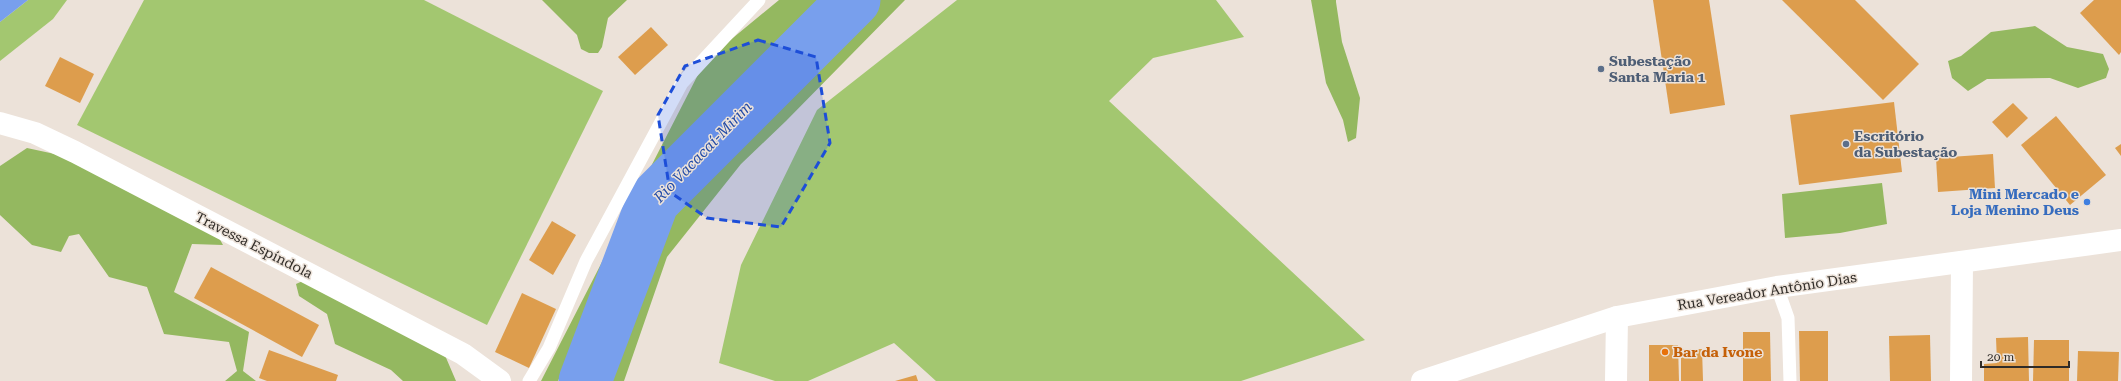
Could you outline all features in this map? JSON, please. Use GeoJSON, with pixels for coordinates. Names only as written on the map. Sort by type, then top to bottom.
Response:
{"type":"FeatureCollection","features":[{"type":"Feature","properties":{"kind":"street","name":"Travessa Espíndola"},"geometry":{"type":"LineString","coordinates":[[0,124],[35,133],[75,152],[463,354],[500,381]]}},
{"type":"Feature","properties":{"kind":"street","name":"Rua Vereador Antônio Dias"},"geometry":{"type":"LineString","coordinates":[[1422,381],[1617,317],[1777,287],[2121,240]]}},
{"type":"Feature","properties":{"kind":"street"},"geometry":{"type":"LineString","coordinates":[[1961,381],[1962,262]]}},
{"type":"Feature","properties":{"kind":"street"},"geometry":{"type":"LineString","coordinates":[[1616,381],[1617,317]]}},
{"type":"Feature","properties":{"kind":"lane"},"geometry":{"type":"LineString","coordinates":[[529,381],[549,348],[586,261],[682,83],[759,0]]}},
{"type":"Feature","properties":{"kind":"lane"},"geometry":{"type":"LineString","coordinates":[[1777,287],[1788,318],[1790,381]]}},
{"type":"Feature","properties":{"kind":"highlighted area"},"geometry":{"type":"Polygon","coordinates":[[[758,40],[816,57],[830,143],[781,227],[707,218],[670,192],[658,115],[685,66],[758,40]]]}},
{"type":"Feature","properties":{"kind":"green space"},"geometry":{"type":"Polygon","coordinates":[[[28,0],[67,0],[53,19],[0,61],[0,22],[28,0]]]}},
{"type":"Feature","properties":{"kind":"green space"},"geometry":{"type":"Polygon","coordinates":[[[144,0],[424,0],[603,91],[487,325],[77,125],[144,0]]]}},
{"type":"Feature","properties":{"kind":"green space"},"geometry":{"type":"Polygon","coordinates":[[[542,0],[627,0],[608,18],[602,47],[598,53],[589,53],[581,49],[577,35],[542,0]]]}},
{"type":"Feature","properties":{"kind":"green space"},"geometry":{"type":"Polygon","coordinates":[[[779,0],[819,0],[656,179],[606,271],[558,381],[541,381],[705,61],[779,0]]]}},
{"type":"Feature","properties":{"kind":"green space"},"geometry":{"type":"Polygon","coordinates":[[[862,0],[905,0],[786,121],[741,164],[667,257],[624,381],[601,381],[641,270],[667,207],[770,104],[862,0]]]}},
{"type":"Feature","properties":{"kind":"green space"},"geometry":{"type":"Polygon","coordinates":[[[957,0],[1216,0],[1244,37],[1153,58],[1109,101],[1365,340],[1241,381],[936,381],[894,343],[808,381],[775,381],[719,363],[741,265],[817,110],[957,0]]]}},
{"type":"Feature","properties":{"kind":"green space"},"geometry":{"type":"Polygon","coordinates":[[[1311,0],[1336,0],[1342,42],[1360,98],[1356,138],[1348,142],[1343,120],[1326,83],[1311,0]]]}},
{"type":"Feature","properties":{"kind":"green space"},"geometry":{"type":"Polygon","coordinates":[[[2035,26],[2067,47],[2103,54],[2109,69],[2106,78],[2078,88],[2050,78],[1987,79],[1968,91],[1952,78],[1948,61],[1961,56],[1991,32],[2035,26]]]}},
{"type":"Feature","properties":{"kind":"green space"},"geometry":{"type":"Polygon","coordinates":[[[27,148],[64,156],[218,236],[223,245],[192,244],[174,292],[249,332],[243,371],[256,381],[225,381],[237,371],[229,342],[164,334],[147,287],[109,277],[79,234],[69,236],[61,252],[32,245],[0,215],[0,166],[27,148]]]}},
{"type":"Feature","properties":{"kind":"green space"},"geometry":{"type":"Polygon","coordinates":[[[1882,183],[1887,224],[1840,233],[1785,238],[1782,194],[1882,183]]]}},
{"type":"Feature","properties":{"kind":"green space"},"geometry":{"type":"Polygon","coordinates":[[[305,280],[444,353],[456,381],[403,381],[391,370],[335,344],[327,314],[299,296],[296,284],[305,280]]]}},
{"type":"Feature","properties":{"kind":"water"},"geometry":{"type":"Polygon","coordinates":[[[0,0],[28,0],[0,22],[0,0]]]}},
{"type":"Feature","properties":{"kind":"building"},"geometry":{"type":"Polygon","coordinates":[[[1653,0],[1709,0],[1725,105],[1670,114],[1653,0]]]}},
{"type":"Feature","properties":{"kind":"building"},"geometry":{"type":"Polygon","coordinates":[[[1782,0],[1855,0],[1919,64],[1883,100],[1782,0]]]}},
{"type":"Feature","properties":{"kind":"building"},"geometry":{"type":"Polygon","coordinates":[[[2094,0],[2121,0],[2121,52],[2119,55],[2080,13],[2094,0]]]}},
{"type":"Feature","properties":{"kind":"building"},"geometry":{"type":"Polygon","coordinates":[[[651,27],[668,45],[635,75],[618,57],[651,27]]]}},
{"type":"Feature","properties":{"kind":"building"},"geometry":{"type":"Polygon","coordinates":[[[60,57],[94,74],[80,103],[45,86],[60,57]]]}},
{"type":"Feature","properties":{"kind":"building","name":"Escritório da Subestação"},"geometry":{"type":"Polygon","coordinates":[[[1894,102],[1902,172],[1799,185],[1790,115],[1894,102]]]}},
{"type":"Feature","properties":{"kind":"building"},"geometry":{"type":"Polygon","coordinates":[[[2013,103],[2028,118],[2007,138],[1992,122],[2013,103]]]}},
{"type":"Feature","properties":{"kind":"building"},"geometry":{"type":"Polygon","coordinates":[[[2056,116],[2106,175],[2070,205],[2021,145],[2056,116]]]}},
{"type":"Feature","properties":{"kind":"building"},"geometry":{"type":"Polygon","coordinates":[[[2121,144],[2121,156],[2115,148],[2121,144]]]}},
{"type":"Feature","properties":{"kind":"building"},"geometry":{"type":"Polygon","coordinates":[[[1993,154],[1995,188],[1938,192],[1936,158],[1993,154]]]}},
{"type":"Feature","properties":{"kind":"building"},"geometry":{"type":"Polygon","coordinates":[[[552,221],[576,235],[553,275],[529,260],[552,221]]]}},
{"type":"Feature","properties":{"kind":"building"},"geometry":{"type":"Polygon","coordinates":[[[211,267],[319,325],[302,357],[194,298],[211,267]]]}},
{"type":"Feature","properties":{"kind":"building"},"geometry":{"type":"Polygon","coordinates":[[[522,293],[556,309],[529,368],[495,352],[522,293]]]}},
{"type":"Feature","properties":{"kind":"building"},"geometry":{"type":"Polygon","coordinates":[[[1799,331],[1828,331],[1828,381],[1800,381],[1799,331]]]}},
{"type":"Feature","properties":{"kind":"building"},"geometry":{"type":"Polygon","coordinates":[[[1743,332],[1770,332],[1771,381],[1743,381],[1743,332]]]}},
{"type":"Feature","properties":{"kind":"building"},"geometry":{"type":"Polygon","coordinates":[[[1930,335],[1931,381],[1890,381],[1889,336],[1930,335]]]}},
{"type":"Feature","properties":{"kind":"building"},"geometry":{"type":"Polygon","coordinates":[[[2028,337],[2029,381],[1984,381],[1984,364],[1997,363],[1996,338],[2028,337]]]}},
{"type":"Feature","properties":{"kind":"building"},"geometry":{"type":"Polygon","coordinates":[[[2034,340],[2069,340],[2069,381],[2033,381],[2034,340]]]}},
{"type":"Feature","properties":{"kind":"building"},"geometry":{"type":"Polygon","coordinates":[[[1649,345],[1678,345],[1679,381],[1649,381],[1649,345]]]}},
{"type":"Feature","properties":{"kind":"building"},"geometry":{"type":"Polygon","coordinates":[[[1681,349],[1702,349],[1703,381],[1681,381],[1681,349]]]}},
{"type":"Feature","properties":{"kind":"building"},"geometry":{"type":"Polygon","coordinates":[[[269,350],[338,375],[336,381],[267,381],[259,378],[269,350]]]}},
{"type":"Feature","properties":{"kind":"building"},"geometry":{"type":"Polygon","coordinates":[[[2078,351],[2119,352],[2118,381],[2077,381],[2078,351]]]}},
{"type":"Feature","properties":{"kind":"building"},"geometry":{"type":"Polygon","coordinates":[[[916,375],[918,381],[895,381],[916,375]]]}},
{"type":"Feature","properties":{"kind":"waterway","name":"Rio Vacacaí-Mirim"},"geometry":{"type":"LineString","coordinates":[[585,381],[653,201],[854,0]]}},
{"type":"Feature","properties":{"kind":"place","name":"Subestação Santa Maria 1"},"geometry":{"type":"Point","coordinates":[1601,69]}},
{"type":"Feature","properties":{"kind":"place","name":"Escritório da Subestação"},"geometry":{"type":"Point","coordinates":[1846,144]}},
{"type":"Feature","properties":{"kind":"place","name":"Mini Mercado e Loja Menino Deus"},"geometry":{"type":"Point","coordinates":[2087,202]}},
{"type":"Feature","properties":{"kind":"place","name":"Bar da Ivone"},"geometry":{"type":"Point","coordinates":[1665,352]}}]}
